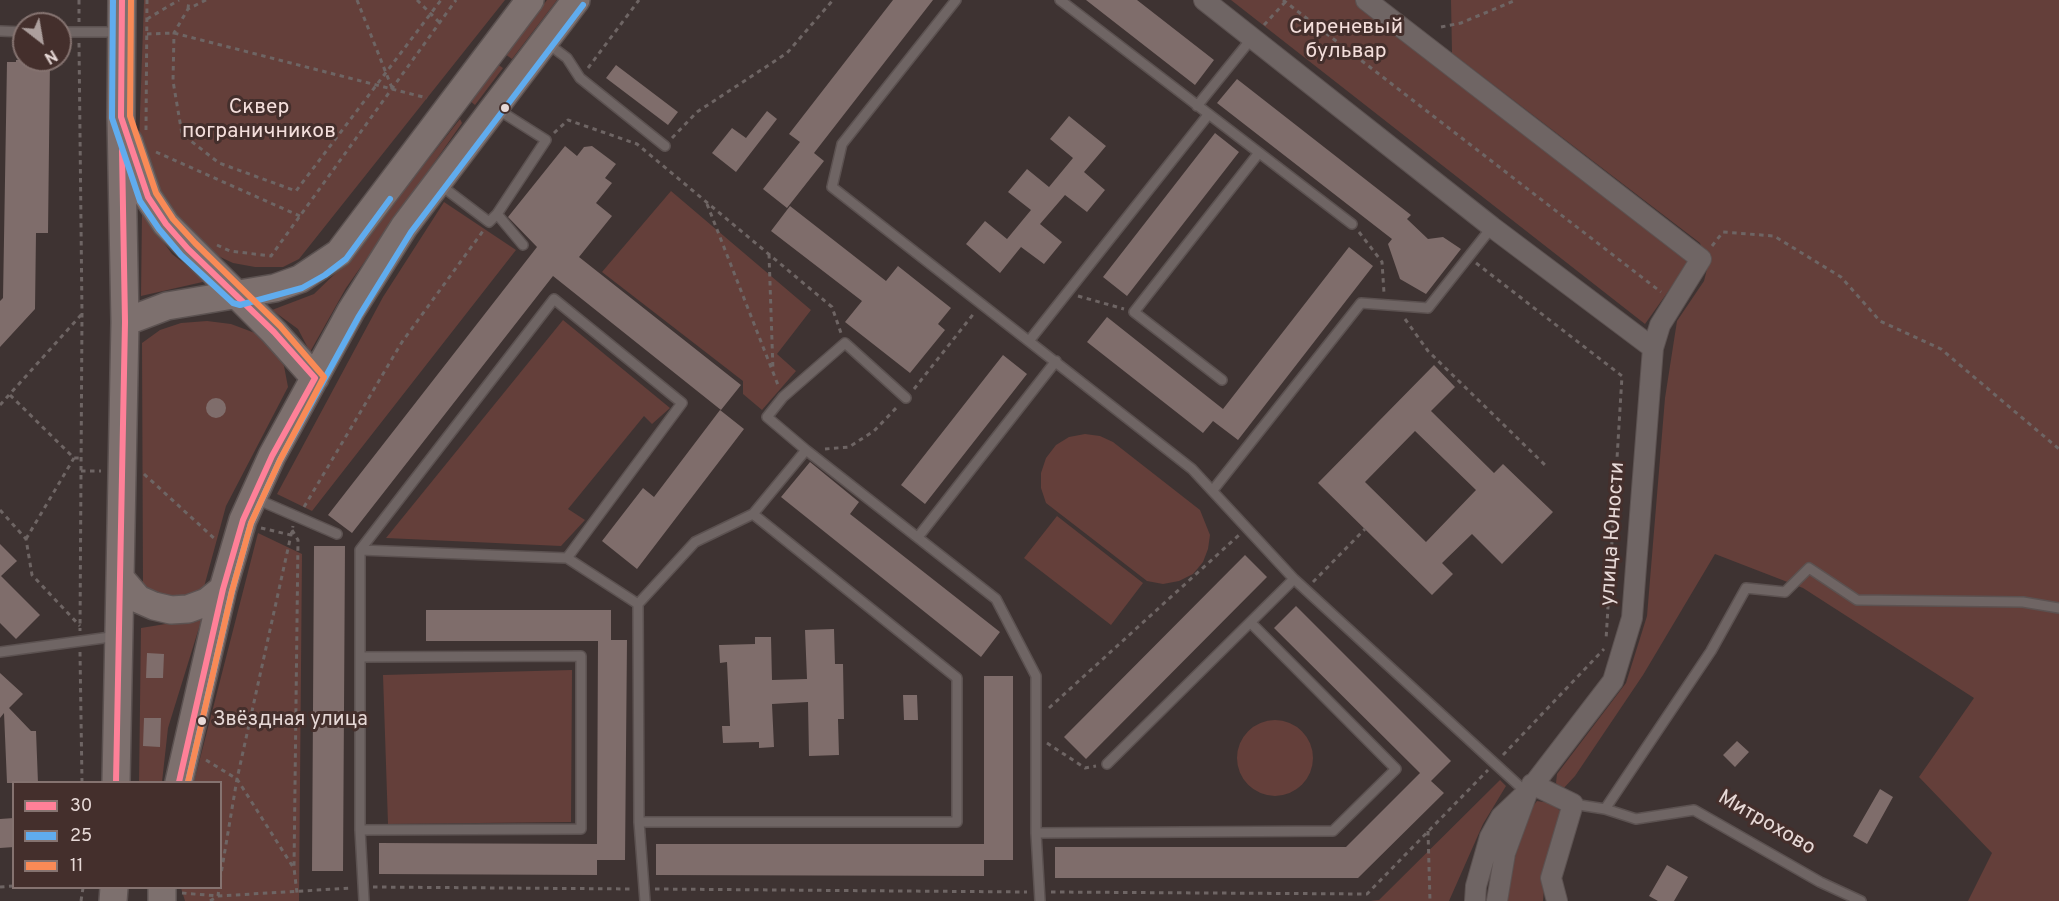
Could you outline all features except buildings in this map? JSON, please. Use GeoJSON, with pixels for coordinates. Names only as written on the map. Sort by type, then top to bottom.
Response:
{"type":"FeatureCollection","features":[{"type":"Feature","properties":{"kind":"main road"},"geometry":{"type":"LineString","coordinates":[[116,781],[125,322],[121,117],[134,33],[122,0]]}},
{"type":"Feature","properties":{"kind":"main road"},"geometry":{"type":"LineString","coordinates":[[125,322],[167,306],[238,296],[300,279],[339,253],[530,0]]}},
{"type":"Feature","properties":{"kind":"main road"},"geometry":{"type":"LineString","coordinates":[[179,781],[223,589],[243,520],[272,456],[368,284],[437,182],[576,0]]}},
{"type":"Feature","properties":{"kind":"main road"},"geometry":{"type":"LineString","coordinates":[[121,117],[148,197],[173,233],[238,296],[315,378]]}},
{"type":"Feature","properties":{"kind":"main road"},"geometry":{"type":"LineString","coordinates":[[121,579],[138,599],[171,610],[188,609],[207,602],[223,589]]}},
{"type":"Feature","properties":{"kind":"street"},"geometry":{"type":"LineString","coordinates":[[1204,0],[1492,228],[1653,348]]}},
{"type":"Feature","properties":{"kind":"street"},"geometry":{"type":"LineString","coordinates":[[1366,0],[1701,259]]}},
{"type":"Feature","properties":{"kind":"street","name":"улица Юности"},"geometry":{"type":"LineString","coordinates":[[1475,901],[1478,878],[1490,837],[1501,817],[1530,789],[1613,681],[1632,618],[1653,348],[1660,325],[1701,259]]}},
{"type":"Feature","properties":{"kind":"street","name":"улица Юности"},"geometry":{"type":"LineString","coordinates":[[1497,901],[1505,853],[1530,789]]}},
{"type":"Feature","properties":{"kind":"street","name":"Митрохово"},"geometry":{"type":"LineString","coordinates":[[1530,789],[1573,804]]}},
{"type":"Feature","properties":{"kind":"street"},"geometry":{"type":"LineString","coordinates":[[1557,901],[1551,878],[1573,804]]}},
{"type":"Feature","properties":{"kind":"lane"},"geometry":{"type":"LineString","coordinates":[[956,0],[842,144],[832,187],[1192,469],[1305,590],[1530,789]]}},
{"type":"Feature","properties":{"kind":"lane"},"geometry":{"type":"LineString","coordinates":[[1060,0],[1258,154],[1353,224]]}},
{"type":"Feature","properties":{"kind":"lane"},"geometry":{"type":"LineString","coordinates":[[72,32],[134,33]]}},
{"type":"Feature","properties":{"kind":"lane"},"geometry":{"type":"LineString","coordinates":[[1197,106],[1252,38]]}},
{"type":"Feature","properties":{"kind":"lane"},"geometry":{"type":"LineString","coordinates":[[545,42],[567,58],[580,78],[665,146]]}},
{"type":"Feature","properties":{"kind":"lane"},"geometry":{"type":"LineString","coordinates":[[437,182],[489,222],[497,214],[546,140],[494,107]]}},
{"type":"Feature","properties":{"kind":"lane"},"geometry":{"type":"LineString","coordinates":[[1029,341],[1208,115]]}},
{"type":"Feature","properties":{"kind":"lane"},"geometry":{"type":"LineString","coordinates":[[1222,380],[1134,312],[1258,154]]}},
{"type":"Feature","properties":{"kind":"lane"},"geometry":{"type":"LineString","coordinates":[[497,214],[523,245]]}},
{"type":"Feature","properties":{"kind":"lane"},"geometry":{"type":"LineString","coordinates":[[1213,490],[1361,303],[1428,308],[1492,228]]}},
{"type":"Feature","properties":{"kind":"lane"},"geometry":{"type":"LineString","coordinates":[[364,901],[360,830],[360,550],[555,298],[682,403],[567,558]]}},
{"type":"Feature","properties":{"kind":"lane"},"geometry":{"type":"LineString","coordinates":[[906,398],[845,343],[783,397],[767,417],[996,598],[1036,676],[1036,832],[1040,901]]}},
{"type":"Feature","properties":{"kind":"lane"},"geometry":{"type":"LineString","coordinates":[[918,537],[1056,361]]}},
{"type":"Feature","properties":{"kind":"lane"},"geometry":{"type":"LineString","coordinates":[[645,901],[639,822],[638,604],[694,542],[753,514],[806,450]]}},
{"type":"Feature","properties":{"kind":"lane"},"geometry":{"type":"LineString","coordinates":[[253,498],[337,534]]}},
{"type":"Feature","properties":{"kind":"lane"},"geometry":{"type":"LineString","coordinates":[[639,822],[957,822],[957,678],[753,514]]}},
{"type":"Feature","properties":{"kind":"lane"},"geometry":{"type":"LineString","coordinates":[[360,550],[567,558],[638,604]]}},
{"type":"Feature","properties":{"kind":"lane"},"geometry":{"type":"LineString","coordinates":[[1605,809],[1711,651],[1746,588],[1785,592],[1809,568],[1857,600],[2023,602],[2059,608]]}},
{"type":"Feature","properties":{"kind":"lane"},"geometry":{"type":"LineString","coordinates":[[1107,764],[1294,579]]}},
{"type":"Feature","properties":{"kind":"lane"},"geometry":{"type":"LineString","coordinates":[[1036,832],[1333,831],[1396,769],[1251,624]]}},
{"type":"Feature","properties":{"kind":"lane"},"geometry":{"type":"LineString","coordinates":[[0,652],[120,635]]}},
{"type":"Feature","properties":{"kind":"lane"},"geometry":{"type":"LineString","coordinates":[[360,657],[581,656],[581,829],[360,830]]}},
{"type":"Feature","properties":{"kind":"lane","name":"Митрохово"},"geometry":{"type":"LineString","coordinates":[[1573,804],[1605,809],[1636,819],[1695,810],[1820,882],[1861,901]]}},
{"type":"Feature","properties":{"kind":"path"},"geometry":{"type":"LineString","coordinates":[[79,0],[82,314],[80,626],[82,781]]}},
{"type":"Feature","properties":{"kind":"path"},"geometry":{"type":"LineString","coordinates":[[147,0],[147,19]]}},
{"type":"Feature","properties":{"kind":"path"},"geometry":{"type":"LineString","coordinates":[[146,137],[134,33],[147,19],[179,0]]}},
{"type":"Feature","properties":{"kind":"path"},"geometry":{"type":"LineString","coordinates":[[189,0],[188,9],[174,33],[173,81],[182,134],[219,163],[296,191],[441,0]]}},
{"type":"Feature","properties":{"kind":"path"},"geometry":{"type":"LineString","coordinates":[[188,9],[206,0]]}},
{"type":"Feature","properties":{"kind":"path"},"geometry":{"type":"LineString","coordinates":[[357,0],[393,90]]}},
{"type":"Feature","properties":{"kind":"path"},"geometry":{"type":"LineString","coordinates":[[417,0],[432,12],[440,23]]}},
{"type":"Feature","properties":{"kind":"path"},"geometry":{"type":"LineString","coordinates":[[213,243],[230,251],[271,256],[302,217],[440,23],[454,2],[450,0]]}},
{"type":"Feature","properties":{"kind":"path"},"geometry":{"type":"LineString","coordinates":[[580,78],[639,0]]}},
{"type":"Feature","properties":{"kind":"path"},"geometry":{"type":"LineString","coordinates":[[665,146],[697,112],[787,53],[833,0]]}},
{"type":"Feature","properties":{"kind":"path"},"geometry":{"type":"LineString","coordinates":[[1441,27],[1461,23],[1516,0]]}},
{"type":"Feature","properties":{"kind":"path"},"geometry":{"type":"LineString","coordinates":[[1252,38],[1285,1],[1674,302]]}},
{"type":"Feature","properties":{"kind":"path"},"geometry":{"type":"LineString","coordinates":[[134,33],[174,33],[427,98]]}},
{"type":"Feature","properties":{"kind":"path"},"geometry":{"type":"LineString","coordinates":[[546,140],[568,120],[637,144],[832,307],[845,343]]}},
{"type":"Feature","properties":{"kind":"path"},"geometry":{"type":"LineString","coordinates":[[146,148],[302,217]]}},
{"type":"Feature","properties":{"kind":"path"},"geometry":{"type":"LineString","coordinates":[[706,202],[783,397]]}},
{"type":"Feature","properties":{"kind":"path"},"geometry":{"type":"LineString","coordinates":[[1353,224],[1383,262],[1390,305],[1428,351],[1546,466]]}},
{"type":"Feature","properties":{"kind":"path"},"geometry":{"type":"LineString","coordinates":[[1701,259],[1723,232],[1774,236],[1841,277],[1880,321],[1941,349],[2059,449]]}},
{"type":"Feature","properties":{"kind":"path"},"geometry":{"type":"LineString","coordinates":[[769,254],[773,375]]}},
{"type":"Feature","properties":{"kind":"path"},"geometry":{"type":"LineString","coordinates":[[1468,258],[1622,376]]}},
{"type":"Feature","properties":{"kind":"path"},"geometry":{"type":"LineString","coordinates":[[1068,293],[1134,312]]}},
{"type":"Feature","properties":{"kind":"path"},"geometry":{"type":"LineString","coordinates":[[0,405],[82,314]]}},
{"type":"Feature","properties":{"kind":"path"},"geometry":{"type":"LineString","coordinates":[[10,395],[74,458],[81,458]]}},
{"type":"Feature","properties":{"kind":"path"},"geometry":{"type":"LineString","coordinates":[[26,539],[74,458]]}},
{"type":"Feature","properties":{"kind":"path"},"geometry":{"type":"LineString","coordinates":[[140,470],[217,541]]}},
{"type":"Feature","properties":{"kind":"path"},"geometry":{"type":"LineString","coordinates":[[81,471],[106,471]]}},
{"type":"Feature","properties":{"kind":"path"},"geometry":{"type":"LineString","coordinates":[[0,510],[26,539],[32,575],[80,626]]}},
{"type":"Feature","properties":{"kind":"path"},"geometry":{"type":"LineString","coordinates":[[257,527],[291,536]]}},
{"type":"Feature","properties":{"kind":"path"},"geometry":{"type":"LineString","coordinates":[[1036,720],[1247,528]]}},
{"type":"Feature","properties":{"kind":"path"},"geometry":{"type":"LineString","coordinates":[[291,529],[298,540],[294,868],[297,893]]}},
{"type":"Feature","properties":{"kind":"path"},"geometry":{"type":"LineString","coordinates":[[1305,590],[1365,529]]}},
{"type":"Feature","properties":{"kind":"path"},"geometry":{"type":"LineString","coordinates":[[1036,735],[1085,768],[1107,764]]}},
{"type":"Feature","properties":{"kind":"path"},"geometry":{"type":"LineString","coordinates":[[202,758],[237,779],[294,868]]}},
{"type":"Feature","properties":{"kind":"path"},"geometry":{"type":"LineString","coordinates":[[1428,831],[1430,901]]}},
{"type":"Feature","properties":{"kind":"path"},"geometry":{"type":"LineString","coordinates":[[170,894],[185,889]]}},
{"type":"Feature","properties":{"kind":"path"},"geometry":{"type":"LineString","coordinates":[[210,901],[218,896],[219,889]]}},
{"type":"Feature","properties":{"kind":"green space","name":"Сквер пограничников"},"geometry":{"type":"Polygon","coordinates":[[[144,0],[505,0],[299,259],[283,267],[255,267],[233,263],[216,255],[186,231],[164,200],[151,173],[139,143],[144,0]]]}},
{"type":"Feature","properties":{"kind":"green space"},"geometry":{"type":"Polygon","coordinates":[[[547,0],[557,0],[512,59],[505,54],[547,0]]]}},
{"type":"Feature","properties":{"kind":"green space","name":"Сиреневый бульвар"},"geometry":{"type":"Polygon","coordinates":[[[1231,0],[1356,0],[1689,262],[1645,324],[1231,0]]]}},
{"type":"Feature","properties":{"kind":"green space"},"geometry":{"type":"Polygon","coordinates":[[[1451,0],[2059,0],[2059,901],[1968,901],[1992,853],[1919,777],[1974,698],[1803,588],[1715,554],[1643,675],[1575,776],[1562,790],[1556,783],[1557,774],[1626,683],[1647,616],[1665,398],[1677,321],[1704,281],[1708,265],[1700,243],[1452,53],[1451,0]]]}},
{"type":"Feature","properties":{"kind":"green space"},"geometry":{"type":"Polygon","coordinates":[[[497,64],[503,68],[475,105],[470,101],[497,64]]]}},
{"type":"Feature","properties":{"kind":"green space"},"geometry":{"type":"Polygon","coordinates":[[[460,119],[462,123],[346,288],[310,352],[298,329],[272,310],[314,294],[348,261],[460,119]]]}},
{"type":"Feature","properties":{"kind":"green space"},"geometry":{"type":"Polygon","coordinates":[[[671,191],[811,310],[777,354],[796,371],[762,410],[743,394],[743,381],[602,272],[671,191]]]}},
{"type":"Feature","properties":{"kind":"green space"},"geometry":{"type":"Polygon","coordinates":[[[444,202],[516,250],[312,511],[277,494],[383,297],[444,202]]]}},
{"type":"Feature","properties":{"kind":"green space"},"geometry":{"type":"Polygon","coordinates":[[[142,212],[172,254],[207,281],[141,296],[142,212]]]}},
{"type":"Feature","properties":{"kind":"green space"},"geometry":{"type":"Polygon","coordinates":[[[563,320],[670,408],[652,424],[644,416],[568,509],[585,520],[561,546],[386,538],[563,320]]]}},
{"type":"Feature","properties":{"kind":"green space"},"geometry":{"type":"Polygon","coordinates":[[[207,321],[231,324],[255,333],[273,349],[284,366],[288,387],[226,506],[204,587],[189,598],[172,600],[143,588],[142,343],[160,330],[181,323],[207,321]]]}},
{"type":"Feature","properties":{"kind":"green space"},"geometry":{"type":"Polygon","coordinates":[[[1085,434],[1100,436],[1113,442],[1200,510],[1210,535],[1203,562],[1193,574],[1179,581],[1163,584],[1147,581],[1046,503],[1041,488],[1041,473],[1046,458],[1056,445],[1069,437],[1085,434]]]}},
{"type":"Feature","properties":{"kind":"green space"},"geometry":{"type":"Polygon","coordinates":[[[1057,516],[1143,583],[1111,625],[1024,558],[1057,516]]]}},
{"type":"Feature","properties":{"kind":"green space"},"geometry":{"type":"Polygon","coordinates":[[[258,533],[302,554],[299,901],[185,901],[181,889],[222,889],[222,781],[194,781],[258,533]]]}},
{"type":"Feature","properties":{"kind":"green space"},"geometry":{"type":"Polygon","coordinates":[[[202,618],[168,728],[162,781],[139,781],[141,628],[202,618]]]}},
{"type":"Feature","properties":{"kind":"green space"},"geometry":{"type":"Polygon","coordinates":[[[572,670],[571,822],[388,824],[383,675],[572,670]]]}},
{"type":"Feature","properties":{"kind":"green space"},"geometry":{"type":"Polygon","coordinates":[[[1275,720],[1290,723],[1302,731],[1310,743],[1313,758],[1310,773],[1302,785],[1290,793],[1275,796],[1260,793],[1248,785],[1240,773],[1237,758],[1240,743],[1248,731],[1260,723],[1275,720]]]}},
{"type":"Feature","properties":{"kind":"green space"},"geometry":{"type":"Polygon","coordinates":[[[1500,780],[1506,786],[1483,824],[1449,901],[1370,901],[1379,900],[1500,780]]]}},
{"type":"Feature","properties":{"kind":"green space"},"geometry":{"type":"Polygon","coordinates":[[[1537,801],[1550,803],[1562,812],[1545,877],[1543,901],[1506,901],[1507,882],[1530,810],[1537,801]]]}},
{"type":"Feature","properties":{"kind":"transit line","name":"25"},"geometry":{"type":"LineString","coordinates":[[113,0],[112,118],[140,201],[181,255],[233,303],[240,305],[302,288],[325,275],[346,259],[390,199]]}},
{"type":"Feature","properties":{"kind":"transit line","name":"30"},"geometry":{"type":"LineString","coordinates":[[122,0],[121,117],[148,197],[166,224],[188,249],[274,332],[315,378],[272,456],[243,520],[223,589],[179,781]]}},
{"type":"Feature","properties":{"kind":"transit line","name":"11"},"geometry":{"type":"LineString","coordinates":[[131,0],[130,116],[156,193],[173,219],[280,326],[324,377],[280,460],[251,523],[232,591],[188,781]]}},
{"type":"Feature","properties":{"kind":"transit line","name":"25"},"geometry":{"type":"LineString","coordinates":[[188,781],[232,591],[251,523],[280,460],[359,316],[411,232],[583,5]]}},
{"type":"Feature","properties":{"kind":"transit line","name":"30"},"geometry":{"type":"LineString","coordinates":[[116,781],[125,322],[122,151]]}},
{"type":"Feature","properties":{"kind":"place","name":"Звёздная улица"},"geometry":{"type":"Point","coordinates":[202,721]}}]}
